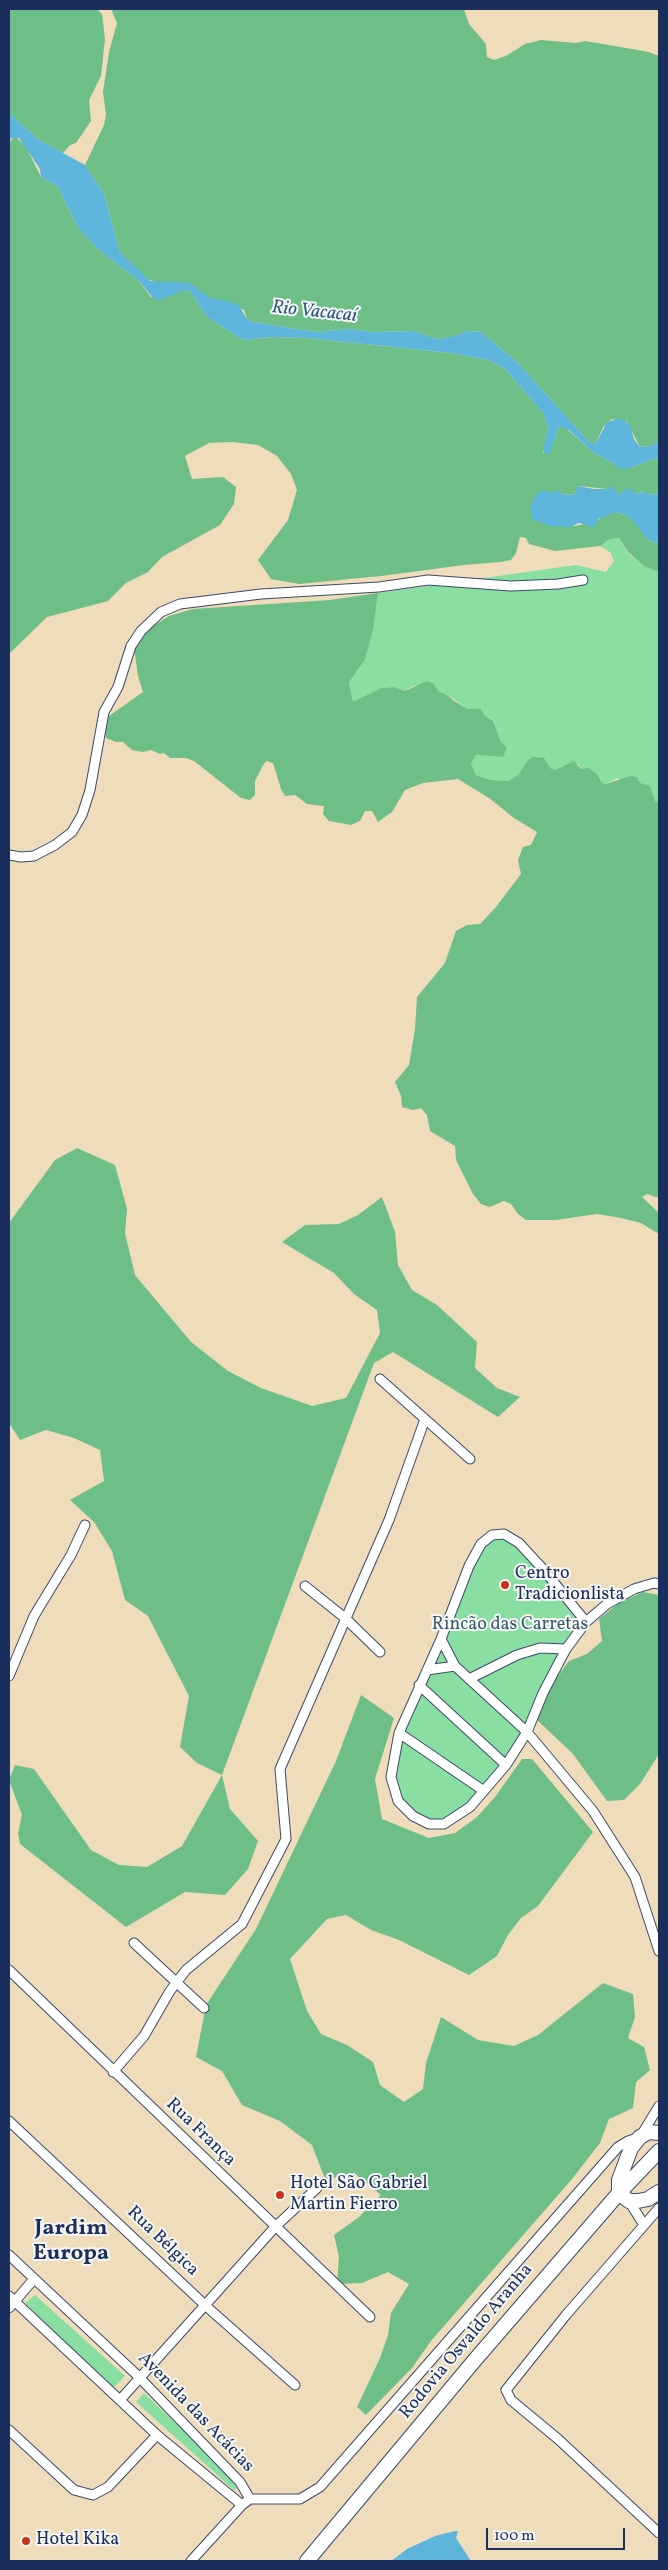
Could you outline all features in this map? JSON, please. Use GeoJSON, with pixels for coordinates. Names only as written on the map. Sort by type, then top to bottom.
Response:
{"type":"FeatureCollection","features":[{"type":"Feature","properties":{"kind":"highway"},"geometry":{"type":"LineString","coordinates":[[659,2133],[649,2132],[640,2137],[631,2148],[624,2166],[624,2197],[648,2199],[659,2192]]}},
{"type":"Feature","properties":{"kind":"highway","name":"Rodovia Osvaldo Aranha"},"geometry":{"type":"LineString","coordinates":[[307,2561],[474,2361],[624,2197],[659,2152]]}},
{"type":"Feature","properties":{"kind":"street"},"geometry":{"type":"LineString","coordinates":[[9,855],[21,857],[34,856],[55,845],[72,832],[82,815],[90,790],[104,712],[118,686],[130,646],[161,612],[180,604],[261,594],[379,587],[428,580],[511,586],[558,584],[583,580]]}},
{"type":"Feature","properties":{"kind":"street"},"geometry":{"type":"LineString","coordinates":[[380,1379],[470,1459]]}},
{"type":"Feature","properties":{"kind":"street"},"geometry":{"type":"LineString","coordinates":[[113,2072],[144,2036],[176,1983],[201,1956],[242,1924],[286,1839],[280,1769],[389,1520],[425,1419]]}},
{"type":"Feature","properties":{"kind":"street"},"geometry":{"type":"LineString","coordinates":[[9,1676],[34,1616],[71,1555],[85,1525]]}},
{"type":"Feature","properties":{"kind":"street"},"geometry":{"type":"LineString","coordinates":[[586,1622],[519,1543],[504,1534],[492,1535],[481,1544],[469,1566],[442,1639],[419,1685],[399,1733],[391,1777],[398,1801],[413,1816],[429,1824],[444,1824],[470,1807],[506,1765],[527,1732],[543,1693],[566,1649],[586,1622],[607,1604],[634,1589],[654,1583],[659,1584]]}},
{"type":"Feature","properties":{"kind":"street"},"geometry":{"type":"LineString","coordinates":[[305,1586],[345,1618],[380,1652]]}},
{"type":"Feature","properties":{"kind":"street"},"geometry":{"type":"LineString","coordinates":[[442,1639],[455,1666],[527,1732],[593,1811],[635,1877],[659,1951]]}},
{"type":"Feature","properties":{"kind":"street"},"geometry":{"type":"LineString","coordinates":[[469,1678],[517,1655],[540,1648],[566,1649]]}},
{"type":"Feature","properties":{"kind":"street"},"geometry":{"type":"LineString","coordinates":[[427,1670],[455,1666]]}},
{"type":"Feature","properties":{"kind":"street"},"geometry":{"type":"LineString","coordinates":[[419,1685],[506,1765]]}},
{"type":"Feature","properties":{"kind":"street"},"geometry":{"type":"LineString","coordinates":[[399,1733],[484,1791]]}},
{"type":"Feature","properties":{"kind":"street"},"geometry":{"type":"LineString","coordinates":[[134,1943],[204,2008]]}},
{"type":"Feature","properties":{"kind":"street","name":"Rua França"},"geometry":{"type":"LineString","coordinates":[[9,1970],[370,2317]]}},
{"type":"Feature","properties":{"kind":"street"},"geometry":{"type":"LineString","coordinates":[[250,2499],[300,2499],[320,2487],[618,2147],[628,2140],[640,2137],[659,2106]]}},
{"type":"Feature","properties":{"kind":"street","name":"Rua Bélgica"},"geometry":{"type":"LineString","coordinates":[[9,2121],[206,2306],[295,2385]]}},
{"type":"Feature","properties":{"kind":"street"},"geometry":{"type":"LineString","coordinates":[[120,2400],[276,2226],[317,2188]]}},
{"type":"Feature","properties":{"kind":"street"},"geometry":{"type":"LineString","coordinates":[[624,2197],[644,2225]]}},
{"type":"Feature","properties":{"kind":"street"},"geometry":{"type":"LineString","coordinates":[[659,2208],[506,2390],[511,2400],[558,2439],[659,2533]]}},
{"type":"Feature","properties":{"kind":"street","name":"Avenida das Acácias"},"geometry":{"type":"LineString","coordinates":[[9,2255],[140,2377],[240,2482],[250,2499],[242,2505],[157,2435],[11,2302]]}},
{"type":"Feature","properties":{"kind":"street"},"geometry":{"type":"LineString","coordinates":[[11,2302],[34,2279]]}},
{"type":"Feature","properties":{"kind":"street"},"geometry":{"type":"LineString","coordinates":[[9,2430],[74,2490],[93,2495],[108,2488],[157,2435]]}},
{"type":"Feature","properties":{"kind":"street"},"geometry":{"type":"LineString","coordinates":[[192,2561],[242,2505]]}},
{"type":"Feature","properties":{"kind":"green space"},"geometry":{"type":"Polygon","coordinates":[[[9,9],[97,9],[102,14],[105,39],[101,76],[89,100],[91,121],[76,143],[70,145],[63,153],[39,140],[9,113],[9,9]]]}},
{"type":"Feature","properties":{"kind":"green space"},"geometry":{"type":"Polygon","coordinates":[[[111,9],[464,9],[469,24],[486,44],[487,57],[494,60],[506,56],[525,44],[541,40],[576,43],[585,41],[649,52],[659,56],[659,441],[651,446],[640,447],[627,422],[612,419],[603,427],[596,443],[590,443],[518,363],[481,332],[468,331],[451,337],[436,339],[415,331],[374,332],[348,329],[315,332],[253,322],[247,319],[244,310],[209,297],[183,283],[160,283],[147,279],[120,252],[104,194],[85,165],[104,125],[106,114],[103,92],[109,52],[117,23],[111,9]]]}},
{"type":"Feature","properties":{"kind":"green space"},"geometry":{"type":"Polygon","coordinates":[[[14,136],[25,145],[41,177],[58,187],[78,228],[101,252],[138,280],[151,297],[184,290],[191,292],[206,316],[243,340],[275,337],[307,338],[451,353],[489,360],[505,369],[544,414],[548,428],[543,453],[550,452],[559,426],[566,428],[592,451],[613,464],[630,468],[659,457],[659,493],[649,495],[644,491],[636,494],[626,490],[619,494],[607,489],[578,486],[574,495],[551,493],[550,526],[575,526],[595,522],[608,513],[616,512],[627,516],[637,524],[648,540],[659,544],[659,572],[644,566],[628,552],[619,538],[610,539],[600,546],[555,551],[529,544],[526,538],[520,537],[516,553],[511,560],[501,562],[299,584],[271,579],[258,560],[288,520],[297,490],[291,474],[277,456],[258,445],[232,442],[209,443],[185,456],[192,479],[223,477],[236,487],[234,504],[220,525],[162,557],[148,572],[126,583],[108,601],[47,617],[9,654],[9,144],[14,136]]]}},
{"type":"Feature","properties":{"kind":"green space"},"geometry":{"type":"Polygon","coordinates":[[[619,538],[628,553],[644,566],[659,572],[659,802],[655,801],[650,786],[617,778],[606,784],[602,783],[597,774],[581,769],[578,764],[555,770],[528,760],[518,775],[508,781],[490,780],[476,775],[471,763],[476,755],[489,756],[507,747],[501,742],[493,721],[485,716],[481,709],[468,709],[446,694],[439,692],[434,684],[413,686],[405,691],[394,687],[381,688],[353,703],[349,682],[365,660],[378,593],[576,565],[606,572],[614,561],[610,552],[600,546],[610,539],[619,538]]]}},
{"type":"Feature","properties":{"kind":"green space"},"geometry":{"type":"Polygon","coordinates":[[[378,593],[373,629],[365,660],[349,682],[353,702],[381,688],[394,687],[405,691],[427,681],[434,684],[439,692],[446,694],[468,709],[481,709],[485,716],[493,721],[501,742],[507,747],[503,757],[476,755],[471,763],[476,775],[490,780],[508,781],[518,775],[528,760],[533,757],[544,758],[550,768],[555,770],[574,761],[581,769],[588,768],[597,774],[602,783],[606,784],[630,776],[637,777],[640,783],[650,786],[655,801],[659,802],[659,1198],[647,1194],[642,1197],[659,1213],[659,1234],[641,1223],[621,1218],[597,1214],[556,1220],[526,1220],[518,1214],[511,1204],[504,1201],[490,1207],[481,1204],[473,1194],[456,1160],[455,1146],[430,1131],[427,1115],[421,1108],[413,1110],[402,1107],[401,1096],[395,1082],[409,1065],[415,1029],[417,997],[445,963],[456,931],[467,925],[480,924],[496,907],[521,874],[518,860],[523,847],[531,845],[537,832],[458,779],[423,783],[405,790],[392,812],[378,822],[372,811],[365,811],[360,821],[351,825],[329,821],[323,814],[324,806],[307,804],[295,795],[285,796],[273,763],[266,761],[262,767],[255,781],[255,795],[250,800],[241,798],[194,761],[186,758],[170,758],[164,753],[160,754],[151,750],[143,752],[132,750],[123,742],[116,742],[106,738],[104,732],[106,718],[143,692],[138,676],[134,647],[146,631],[169,616],[193,609],[330,600],[378,593]]]}},
{"type":"Feature","properties":{"kind":"green space"},"geometry":{"type":"Polygon","coordinates":[[[77,1148],[115,1165],[127,1209],[125,1233],[135,1275],[191,1342],[228,1371],[261,1388],[312,1406],[346,1398],[380,1333],[377,1310],[354,1294],[334,1273],[282,1242],[305,1225],[339,1224],[358,1215],[382,1197],[395,1232],[398,1265],[412,1290],[437,1305],[477,1342],[475,1368],[497,1388],[520,1397],[498,1417],[393,1352],[374,1363],[222,1775],[197,1763],[180,1747],[189,1696],[148,1616],[125,1600],[112,1551],[94,1522],[70,1500],[104,1481],[100,1450],[74,1438],[46,1430],[20,1440],[9,1423],[9,1223],[55,1160],[77,1148]]]}},
{"type":"Feature","properties":{"kind":"green space","name":"Rincão das Carretas"},"geometry":{"type":"Polygon","coordinates":[[[492,1535],[519,1543],[586,1622],[566,1649],[527,1732],[470,1807],[444,1824],[429,1824],[398,1801],[391,1777],[399,1733],[469,1566],[492,1535]]]}},
{"type":"Feature","properties":{"kind":"green space"},"geometry":{"type":"Polygon","coordinates":[[[643,1592],[659,1595],[659,1754],[640,1784],[624,1800],[607,1801],[573,1754],[536,1719],[552,1684],[569,1661],[587,1654],[602,1641],[599,1619],[619,1603],[643,1592]]]}},
{"type":"Feature","properties":{"kind":"green space"},"geometry":{"type":"Polygon","coordinates":[[[361,1695],[394,1718],[375,1779],[382,1819],[429,1838],[455,1833],[477,1817],[495,1797],[522,1759],[532,1759],[593,1832],[538,1906],[521,1918],[508,1935],[497,1956],[469,1975],[399,1940],[371,1930],[346,1915],[327,1919],[290,1959],[307,2011],[321,2034],[347,2045],[373,2062],[380,2085],[404,2102],[423,2089],[426,2063],[441,2017],[478,2040],[514,2046],[538,2035],[603,1983],[633,1994],[635,2017],[628,2038],[644,2047],[650,2070],[636,2082],[633,2108],[609,2119],[600,2143],[572,2179],[431,2341],[412,2368],[366,2415],[357,2407],[380,2358],[388,2335],[391,2313],[409,2284],[388,2272],[362,2283],[337,2284],[339,2257],[334,2235],[359,2217],[381,2195],[355,2174],[325,2179],[312,2145],[280,2121],[242,2105],[222,2071],[196,2057],[206,2005],[256,1929],[336,1761],[361,1695]]]}},
{"type":"Feature","properties":{"kind":"green space"},"geometry":{"type":"Polygon","coordinates":[[[15,1765],[34,1769],[91,1850],[119,1865],[147,1867],[182,1846],[222,1775],[230,1809],[258,1841],[248,1869],[225,1895],[185,1892],[126,1927],[20,1844],[18,1833],[22,1815],[9,1780],[15,1765]]]}},
{"type":"Feature","properties":{"kind":"green space"},"geometry":{"type":"Polygon","coordinates":[[[35,2295],[125,2376],[113,2388],[25,2303],[35,2295]]]}},
{"type":"Feature","properties":{"kind":"green space"},"geometry":{"type":"Polygon","coordinates":[[[144,2393],[240,2485],[234,2490],[136,2402],[144,2393]]]}},
{"type":"Feature","properties":{"kind":"water"},"geometry":{"type":"Polygon","coordinates":[[[9,113],[39,140],[85,165],[104,194],[120,252],[150,281],[190,283],[209,297],[238,304],[247,319],[253,322],[315,332],[348,329],[374,332],[415,331],[436,339],[451,337],[468,331],[481,332],[518,363],[590,443],[596,443],[607,422],[620,418],[630,425],[634,439],[640,447],[651,446],[659,441],[659,457],[630,468],[621,469],[592,451],[569,430],[559,426],[550,453],[545,454],[543,451],[548,428],[544,414],[505,369],[489,360],[451,353],[307,338],[275,337],[243,340],[206,316],[191,292],[184,290],[160,300],[154,299],[138,280],[101,252],[78,228],[58,187],[41,177],[40,169],[19,138],[11,138],[9,144],[9,113]]]}},
{"type":"Feature","properties":{"kind":"water"},"geometry":{"type":"Polygon","coordinates":[[[578,486],[607,489],[611,486],[619,494],[628,488],[636,494],[645,491],[649,495],[659,493],[659,544],[648,540],[636,524],[627,516],[616,512],[598,519],[594,527],[579,523],[570,527],[550,526],[532,519],[531,505],[538,492],[548,491],[551,493],[559,490],[561,494],[574,495],[578,486]]]}},
{"type":"Feature","properties":{"kind":"water"},"geometry":{"type":"Polygon","coordinates":[[[458,2531],[456,2538],[471,2561],[391,2561],[407,2549],[435,2536],[458,2531]]]}},
{"type":"Feature","properties":{"kind":"place","name":"Centro Tradicionlista"},"geometry":{"type":"Point","coordinates":[505,1585]}},
{"type":"Feature","properties":{"kind":"place","name":"Hotel São Gabriel Martin Fierro"},"geometry":{"type":"Point","coordinates":[280,2195]}},
{"type":"Feature","properties":{"kind":"place","name":"Hotel Kika"},"geometry":{"type":"Point","coordinates":[26,2541]}},
{"type":"Feature","properties":{"kind":"district","name":"Jardim Europa"},"geometry":{"type":"Point","coordinates":[71,2242]}},
{"type":"Feature","properties":{"kind":"water label","name":"Rio Vacacaí"},"geometry":{"type":"Point","coordinates":[314,313]}}]}
